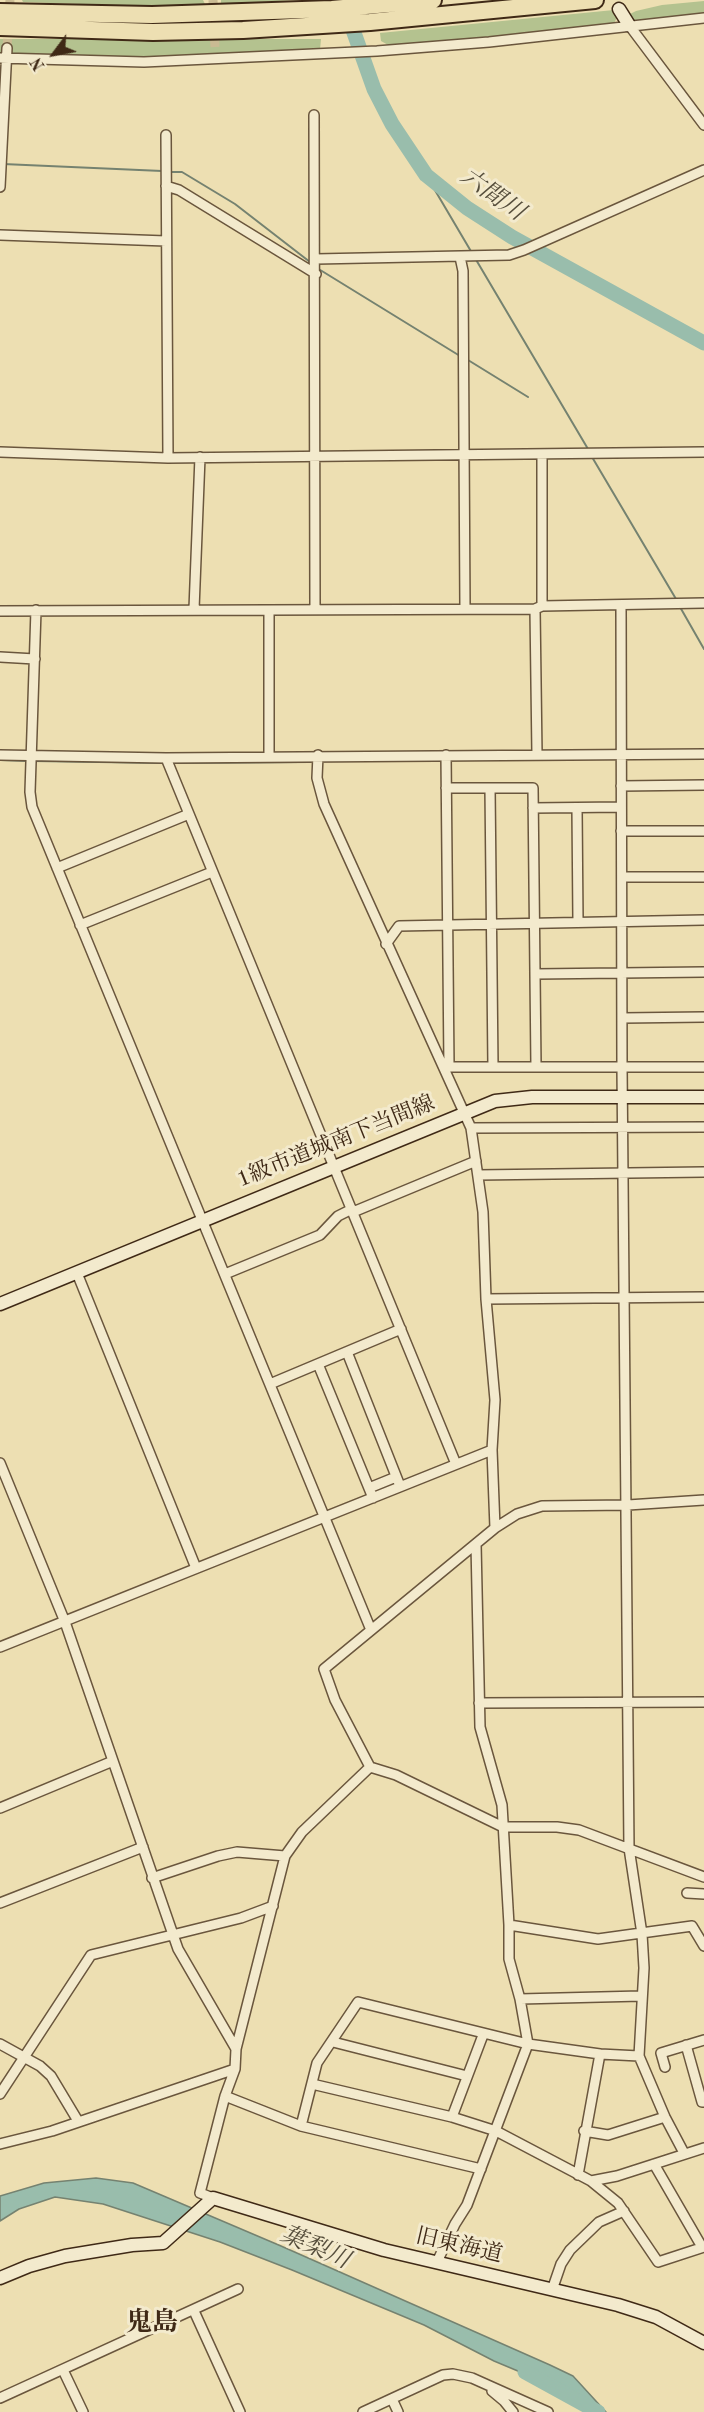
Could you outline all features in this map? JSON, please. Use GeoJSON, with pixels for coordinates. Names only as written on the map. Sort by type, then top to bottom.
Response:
{"type":"FeatureCollection","features":[{"type":"Feature","properties":{"kind":"highway"},"geometry":{"type":"LineString","coordinates":[[368,14],[433,0]]}},
{"type":"Feature","properties":{"kind":"highway"},"geometry":{"type":"LineString","coordinates":[[0,27],[164,32],[368,14],[595,0]]}},
{"type":"Feature","properties":{"kind":"highway"},"geometry":{"type":"LineString","coordinates":[[0,12],[334,17]]}},
{"type":"Feature","properties":{"kind":"highway"},"geometry":{"type":"LineString","coordinates":[[3,41],[46,30]]}},
{"type":"Feature","properties":{"kind":"street"},"geometry":{"type":"LineString","coordinates":[[619,9],[704,125]]}},
{"type":"Feature","properties":{"kind":"street"},"geometry":{"type":"LineString","coordinates":[[3,58],[144,62],[346,53],[500,41],[704,18]]}},
{"type":"Feature","properties":{"kind":"street"},"geometry":{"type":"LineString","coordinates":[[0,186],[3,41]]}},
{"type":"Feature","properties":{"kind":"street"},"geometry":{"type":"LineString","coordinates":[[215,47],[216,59]]}},
{"type":"Feature","properties":{"kind":"street"},"geometry":{"type":"LineString","coordinates":[[315,115],[315,610]]}},
{"type":"Feature","properties":{"kind":"street"},"geometry":{"type":"LineString","coordinates":[[166,135],[168,458]]}},
{"type":"Feature","properties":{"kind":"street"},"geometry":{"type":"LineString","coordinates":[[316,259],[509,255],[704,170]]}},
{"type":"Feature","properties":{"kind":"street"},"geometry":{"type":"LineString","coordinates":[[166,186],[179,190],[316,274]]}},
{"type":"Feature","properties":{"kind":"street"},"geometry":{"type":"LineString","coordinates":[[0,235],[166,241]]}},
{"type":"Feature","properties":{"kind":"street"},"geometry":{"type":"LineString","coordinates":[[462,257],[465,609]]}},
{"type":"Feature","properties":{"kind":"street"},"geometry":{"type":"LineString","coordinates":[[0,452],[168,458],[704,452]]}},
{"type":"Feature","properties":{"kind":"street"},"geometry":{"type":"LineString","coordinates":[[537,755],[542,454]]}},
{"type":"Feature","properties":{"kind":"street"},"geometry":{"type":"LineString","coordinates":[[194,609],[200,457]]}},
{"type":"Feature","properties":{"kind":"street"},"geometry":{"type":"LineString","coordinates":[[0,611],[465,609],[704,603]]}},
{"type":"Feature","properties":{"kind":"street"},"geometry":{"type":"LineString","coordinates":[[621,605],[622,1098],[628,1505],[629,1848],[645,1968],[641,1996],[639,2056],[665,2117],[684,2153]]}},
{"type":"Feature","properties":{"kind":"street"},"geometry":{"type":"LineString","coordinates":[[36,610],[30,792],[32,807],[370,1630]]}},
{"type":"Feature","properties":{"kind":"street"},"geometry":{"type":"LineString","coordinates":[[269,610],[269,756]]}},
{"type":"Feature","properties":{"kind":"street"},"geometry":{"type":"LineString","coordinates":[[0,657],[35,659]]}},
{"type":"Feature","properties":{"kind":"street"},"geometry":{"type":"LineString","coordinates":[[0,755],[31,761],[318,755],[704,754]]}},
{"type":"Feature","properties":{"kind":"street"},"geometry":{"type":"LineString","coordinates":[[318,755],[317,778],[324,804],[386,944],[447,1068],[471,1128],[483,1212],[486,1299],[495,1400],[492,1450],[495,1528]]}},
{"type":"Feature","properties":{"kind":"street"},"geometry":{"type":"LineString","coordinates":[[446,755],[447,1068]]}},
{"type":"Feature","properties":{"kind":"street"},"geometry":{"type":"LineString","coordinates":[[166,758],[456,1464]]}},
{"type":"Feature","properties":{"kind":"street"},"geometry":{"type":"LineString","coordinates":[[621,786],[704,784]]}},
{"type":"Feature","properties":{"kind":"street"},"geometry":{"type":"LineString","coordinates":[[446,788],[533,788],[536,1067]]}},
{"type":"Feature","properties":{"kind":"street"},"geometry":{"type":"LineString","coordinates":[[490,788],[493,1067]]}},
{"type":"Feature","properties":{"kind":"street"},"geometry":{"type":"LineString","coordinates":[[533,808],[621,807]]}},
{"type":"Feature","properties":{"kind":"street"},"geometry":{"type":"LineString","coordinates":[[577,808],[578,922]]}},
{"type":"Feature","properties":{"kind":"street"},"geometry":{"type":"LineString","coordinates":[[57,868],[189,814]]}},
{"type":"Feature","properties":{"kind":"street"},"geometry":{"type":"LineString","coordinates":[[621,831],[704,831]]}},
{"type":"Feature","properties":{"kind":"street"},"geometry":{"type":"LineString","coordinates":[[80,925],[212,872]]}},
{"type":"Feature","properties":{"kind":"street"},"geometry":{"type":"LineString","coordinates":[[622,877],[704,877]]}},
{"type":"Feature","properties":{"kind":"street"},"geometry":{"type":"LineString","coordinates":[[386,944],[399,926],[704,920]]}},
{"type":"Feature","properties":{"kind":"street"},"geometry":{"type":"LineString","coordinates":[[536,974],[704,972]]}},
{"type":"Feature","properties":{"kind":"street"},"geometry":{"type":"LineString","coordinates":[[622,1018],[704,1017]]}},
{"type":"Feature","properties":{"kind":"street"},"geometry":{"type":"LineString","coordinates":[[447,1068],[704,1067]]}},
{"type":"Feature","properties":{"kind":"street","name":"1級市道城南下当間線"},"geometry":{"type":"LineString","coordinates":[[0,1304],[495,1101],[511,1098],[704,1097]]}},
{"type":"Feature","properties":{"kind":"street"},"geometry":{"type":"LineString","coordinates":[[471,1128],[704,1127]]}},
{"type":"Feature","properties":{"kind":"street"},"geometry":{"type":"LineString","coordinates":[[225,1274],[320,1235],[338,1216],[476,1161]]}},
{"type":"Feature","properties":{"kind":"street"},"geometry":{"type":"LineString","coordinates":[[478,1175],[704,1172]]}},
{"type":"Feature","properties":{"kind":"street"},"geometry":{"type":"LineString","coordinates":[[76,1273],[196,1568]]}},
{"type":"Feature","properties":{"kind":"street"},"geometry":{"type":"LineString","coordinates":[[486,1299],[704,1297]]}},
{"type":"Feature","properties":{"kind":"street"},"geometry":{"type":"LineString","coordinates":[[270,1384],[401,1329]]}},
{"type":"Feature","properties":{"kind":"street"},"geometry":{"type":"LineString","coordinates":[[347,1352],[400,1486]]}},
{"type":"Feature","properties":{"kind":"street"},"geometry":{"type":"LineString","coordinates":[[318,1364],[373,1498]]}},
{"type":"Feature","properties":{"kind":"street"},"geometry":{"type":"LineString","coordinates":[[0,1647],[492,1450]]}},
{"type":"Feature","properties":{"kind":"street"},"geometry":{"type":"LineString","coordinates":[[0,1463],[65,1622],[178,1949],[236,2049]]}},
{"type":"Feature","properties":{"kind":"street"},"geometry":{"type":"LineString","coordinates":[[369,1488],[396,1477]]}},
{"type":"Feature","properties":{"kind":"street"},"geometry":{"type":"LineString","coordinates":[[704,1500],[628,1505],[542,1506],[517,1514],[495,1528],[324,1669],[335,1700],[370,1767],[396,1775],[504,1827],[557,1827],[579,1830],[704,1877]]}},
{"type":"Feature","properties":{"kind":"street"},"geometry":{"type":"LineString","coordinates":[[437,2262],[454,2224],[467,2205],[528,2044],[509,1959],[502,1805],[480,1727],[476,1544]]}},
{"type":"Feature","properties":{"kind":"street"},"geometry":{"type":"LineString","coordinates":[[479,1703],[704,1702]]}},
{"type":"Feature","properties":{"kind":"street"},"geometry":{"type":"LineString","coordinates":[[0,1808],[113,1761]]}},
{"type":"Feature","properties":{"kind":"street"},"geometry":{"type":"LineString","coordinates":[[0,2278],[29,2266],[64,2256],[122,2246],[163,2243],[209,2202],[200,2193],[225,2096],[235,2069],[236,2049],[285,1856],[302,1832],[370,1767]]}},
{"type":"Feature","properties":{"kind":"street"},"geometry":{"type":"LineString","coordinates":[[0,1903],[143,1846]]}},
{"type":"Feature","properties":{"kind":"street"},"geometry":{"type":"LineString","coordinates":[[152,1878],[237,1852],[285,1856]]}},
{"type":"Feature","properties":{"kind":"street"},"geometry":{"type":"LineString","coordinates":[[687,1893],[704,1894]]}},
{"type":"Feature","properties":{"kind":"street"},"geometry":{"type":"LineString","coordinates":[[0,2094],[92,1955],[241,1917],[273,1906]]}},
{"type":"Feature","properties":{"kind":"street"},"geometry":{"type":"LineString","coordinates":[[509,1925],[598,1939],[692,1926],[704,1946]]}},
{"type":"Feature","properties":{"kind":"street"},"geometry":{"type":"LineString","coordinates":[[520,2000],[641,1996]]}},
{"type":"Feature","properties":{"kind":"street"},"geometry":{"type":"LineString","coordinates":[[301,2126],[317,2063],[358,2002],[483,2035],[528,2044],[600,2054],[639,2056]]}},
{"type":"Feature","properties":{"kind":"street"},"geometry":{"type":"LineString","coordinates":[[452,2117],[483,2035]]}},
{"type":"Feature","properties":{"kind":"street"},"geometry":{"type":"LineString","coordinates":[[665,2067],[661,2053],[704,2040]]}},
{"type":"Feature","properties":{"kind":"street"},"geometry":{"type":"LineString","coordinates":[[333,2042],[467,2076]]}},
{"type":"Feature","properties":{"kind":"street"},"geometry":{"type":"LineString","coordinates":[[0,2044],[40,2066],[51,2076],[78,2121]]}},
{"type":"Feature","properties":{"kind":"street"},"geometry":{"type":"LineString","coordinates":[[686,2045],[704,2102]]}},
{"type":"Feature","properties":{"kind":"street"},"geometry":{"type":"LineString","coordinates":[[578,2175],[600,2054]]}},
{"type":"Feature","properties":{"kind":"street"},"geometry":{"type":"LineString","coordinates":[[0,2144],[34,2136],[235,2069]]}},
{"type":"Feature","properties":{"kind":"street"},"geometry":{"type":"LineString","coordinates":[[312,2084],[452,2117],[496,2131],[591,2181],[624,2211],[658,2262],[703,2247],[654,2164]]}},
{"type":"Feature","properties":{"kind":"street"},"geometry":{"type":"LineString","coordinates":[[225,2096],[301,2126],[482,2169]]}},
{"type":"Feature","properties":{"kind":"street"},"geometry":{"type":"LineString","coordinates":[[585,2131],[608,2135],[665,2117]]}},
{"type":"Feature","properties":{"kind":"street"},"geometry":{"type":"LineString","coordinates":[[591,2181],[704,2148]]}},
{"type":"Feature","properties":{"kind":"street","name":"旧東海道"},"geometry":{"type":"LineString","coordinates":[[209,2202],[384,2250],[637,2310],[656,2317],[704,2343]]}},
{"type":"Feature","properties":{"kind":"street"},"geometry":{"type":"LineString","coordinates":[[552,2290],[561,2264],[570,2250],[599,2222],[624,2211]]}},
{"type":"Feature","properties":{"kind":"street"},"geometry":{"type":"LineString","coordinates":[[0,2398],[194,2312],[238,2289]]}},
{"type":"Feature","properties":{"kind":"street"},"geometry":{"type":"LineString","coordinates":[[194,2312],[240,2412]]}},
{"type":"Feature","properties":{"kind":"street"},"geometry":{"type":"LineString","coordinates":[[63,2370],[83,2412]]}},
{"type":"Feature","properties":{"kind":"street"},"geometry":{"type":"LineString","coordinates":[[363,2412],[443,2375],[460,2374],[548,2412]]}},
{"type":"Feature","properties":{"kind":"street"},"geometry":{"type":"LineString","coordinates":[[481,2382],[504,2401],[513,2412]]}},
{"type":"Feature","properties":{"kind":"street"},"geometry":{"type":"LineString","coordinates":[[392,2399],[398,2412]]}},
{"type":"Feature","properties":{"kind":"green space"},"geometry":{"type":"Polygon","coordinates":[[[22,0],[203,0],[205,4],[164,7],[23,2],[22,0]]]}},
{"type":"Feature","properties":{"kind":"green space"},"geometry":{"type":"Polygon","coordinates":[[[221,0],[297,0],[221,4],[221,0]]]}},
{"type":"Feature","properties":{"kind":"green space"},"geometry":{"type":"Polygon","coordinates":[[[704,1],[704,17],[633,21],[628,15],[662,5],[704,1]]]}},
{"type":"Feature","properties":{"kind":"green space"},"geometry":{"type":"Polygon","coordinates":[[[614,10],[618,16],[614,23],[472,41],[390,46],[381,41],[380,33],[614,10]]]}},
{"type":"Feature","properties":{"kind":"green space"},"geometry":{"type":"Polygon","coordinates":[[[0,39],[321,39],[320,50],[132,59],[0,57],[0,39]]]}},
{"type":"Feature","properties":{"kind":"shaded area"},"geometry":{"type":"Polygon","coordinates":[[[96,2178],[133,2183],[550,2365],[573,2376],[606,2412],[585,2412],[556,2387],[494,2361],[424,2325],[292,2270],[220,2242],[103,2204],[55,2197],[19,2209],[0,2221],[0,2196],[44,2183],[96,2178]]]}},
{"type":"Feature","properties":{"kind":"waterway","name":"六間川"},"geometry":{"type":"LineString","coordinates":[[347,13],[374,89],[392,124],[426,175],[467,208],[512,237],[704,343]]}},
{"type":"Feature","properties":{"kind":"waterway"},"geometry":{"type":"LineString","coordinates":[[3,164],[162,171]]}},
{"type":"Feature","properties":{"kind":"waterway"},"geometry":{"type":"LineString","coordinates":[[171,172],[182,172],[235,204],[310,262]]}},
{"type":"Feature","properties":{"kind":"waterway"},"geometry":{"type":"LineString","coordinates":[[426,175],[472,253]]}},
{"type":"Feature","properties":{"kind":"waterway"},"geometry":{"type":"LineString","coordinates":[[475,258],[588,449]]}},
{"type":"Feature","properties":{"kind":"waterway"},"geometry":{"type":"LineString","coordinates":[[317,268],[460,356]]}},
{"type":"Feature","properties":{"kind":"waterway"},"geometry":{"type":"LineString","coordinates":[[468,360],[528,397]]}},
{"type":"Feature","properties":{"kind":"waterway"},"geometry":{"type":"LineString","coordinates":[[592,457],[676,599]]}},
{"type":"Feature","properties":{"kind":"waterway"},"geometry":{"type":"LineString","coordinates":[[680,607],[704,649]]}},
{"type":"Feature","properties":{"kind":"waterway"},"geometry":{"type":"LineString","coordinates":[[0,760],[28,761]]}},
{"type":"Feature","properties":{"kind":"waterway"},"geometry":{"type":"LineString","coordinates":[[34,761],[163,763]]}},
{"type":"Feature","properties":{"kind":"waterway"},"geometry":{"type":"LineString","coordinates":[[173,763],[310,762]]}},
{"type":"Feature","properties":{"kind":"waterway","name":"葉梨川"},"geometry":{"type":"LineString","coordinates":[[525,2372],[598,2412]]}},
{"type":"Feature","properties":{"kind":"tunnel"},"geometry":{"type":"LineString","coordinates":[[7,48],[10,0]]}},
{"type":"Feature","properties":{"kind":"tunnel"},"geometry":{"type":"LineString","coordinates":[[213,0],[215,47]]}},
{"type":"Feature","properties":{"kind":"district","name":"鬼島"},"geometry":{"type":"Point","coordinates":[152,2323]}}]}
